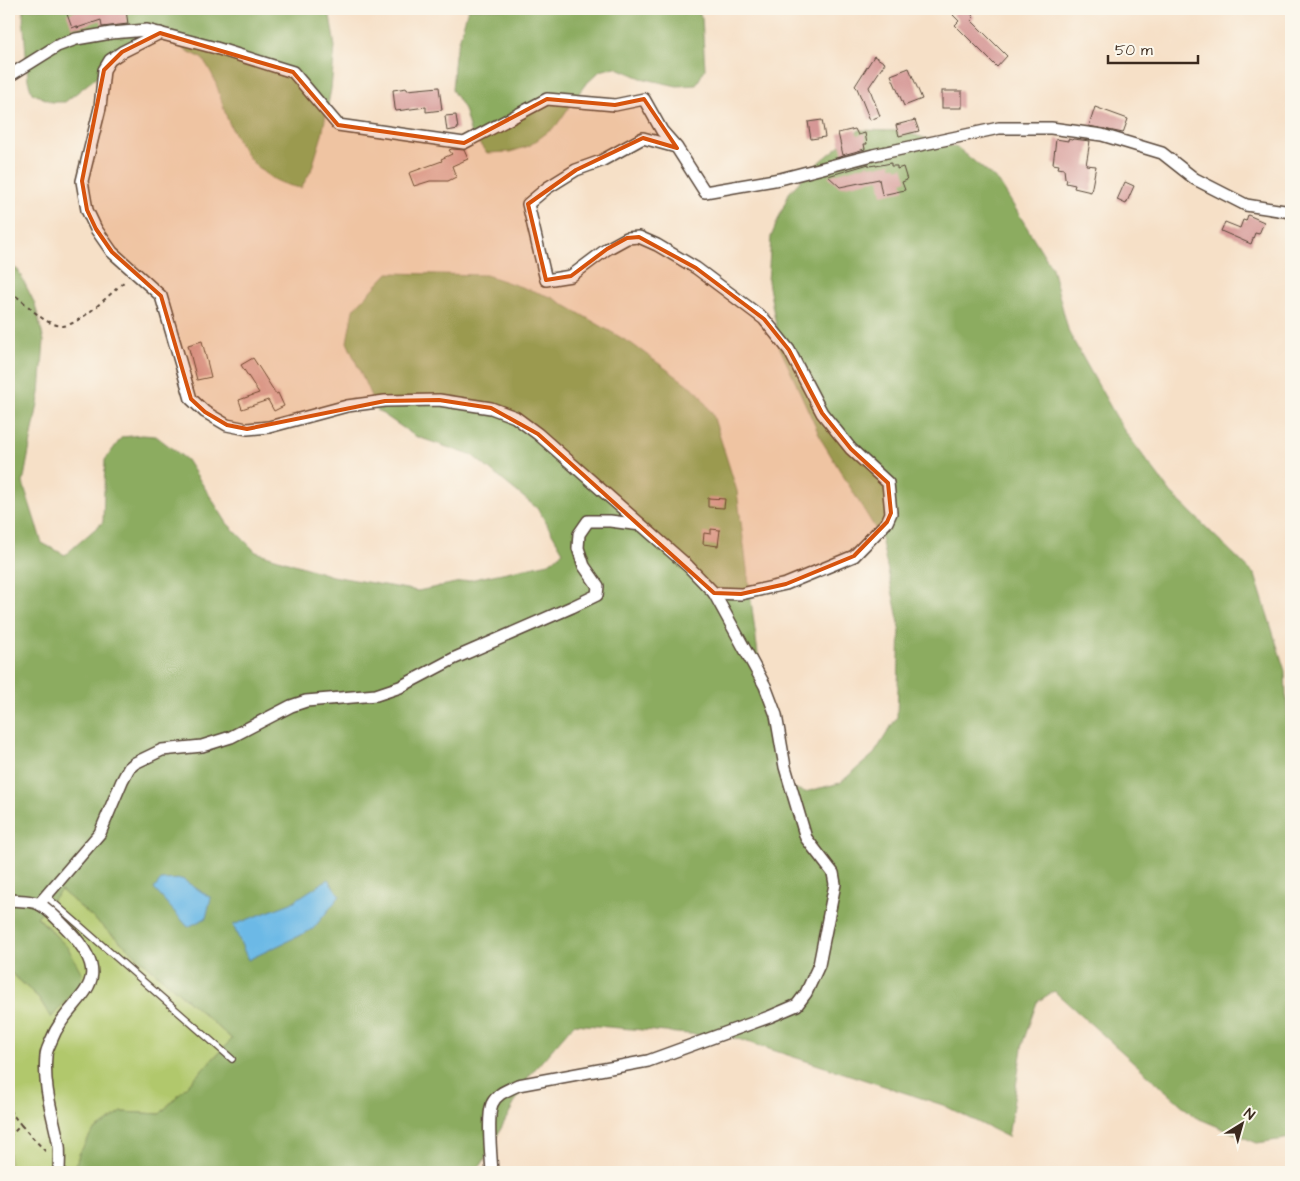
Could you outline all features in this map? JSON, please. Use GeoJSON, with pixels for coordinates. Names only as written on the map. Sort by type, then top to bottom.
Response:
{"type":"FeatureCollection","features":[{"type":"Feature","properties":{"kind":"street"},"geometry":{"type":"LineString","coordinates":[[9,76],[57,46],[76,39],[147,30],[216,48],[293,72],[338,125],[464,142],[547,99],[615,105],[644,100],[662,131],[677,148],[705,192],[780,179],[873,155],[999,128],[1051,128],[1102,134],[1162,153],[1195,179],[1246,205],[1291,212]]}},
{"type":"Feature","properties":{"kind":"street"},"geometry":{"type":"LineString","coordinates":[[160,33],[122,52],[110,60],[104,70],[100,108],[82,181],[87,210],[96,229],[112,252],[161,296],[191,399],[205,412],[226,424],[247,429],[269,427],[347,406],[386,401],[438,400],[491,408],[515,417],[538,434],[688,566],[714,593],[765,686],[776,715],[785,767],[806,838],[833,873],[836,884],[819,965],[806,993],[797,1005],[648,1061],[518,1085],[501,1092],[493,1103],[490,1114],[492,1172]]}},
{"type":"Feature","properties":{"kind":"street"},"geometry":{"type":"LineString","coordinates":[[677,148],[643,138],[600,161],[576,170],[547,188],[528,204],[546,280],[571,276],[608,249],[627,238],[639,237],[696,268],[764,319],[789,350],[822,413],[851,449],[888,483],[890,492],[889,504],[891,513],[887,522],[854,556],[786,584],[741,594],[714,593]]}},
{"type":"Feature","properties":{"kind":"street"},"geometry":{"type":"LineString","coordinates":[[9,900],[42,900],[100,833],[128,768],[135,763],[162,750],[202,746],[231,737],[291,706],[306,701],[376,695],[400,687],[455,658],[572,607],[597,595],[598,586],[584,566],[578,548],[579,534],[588,521],[610,521],[641,525]]}},
{"type":"Feature","properties":{"kind":"street"},"geometry":{"type":"LineString","coordinates":[[42,900],[77,940],[89,959],[93,972],[87,990],[56,1029],[46,1053],[45,1074],[49,1105],[59,1148],[59,1169]]}},
{"type":"Feature","properties":{"kind":"lane"},"geometry":{"type":"LineString","coordinates":[[42,900],[232,1059]]}},
{"type":"Feature","properties":{"kind":"path"},"geometry":{"type":"LineString","coordinates":[[9,292],[18,297],[45,320],[61,326],[72,324],[134,273]]}},
{"type":"Feature","properties":{"kind":"path"},"geometry":{"type":"LineString","coordinates":[[9,1110],[59,1169]]}},
{"type":"Feature","properties":{"kind":"path"},"geometry":{"type":"LineString","coordinates":[[9,1137],[21,1125]]}},
{"type":"Feature","properties":{"kind":"highlighted area"},"geometry":{"type":"Polygon","coordinates":[[[160,33],[293,72],[338,125],[464,143],[547,99],[615,105],[644,99],[677,148],[643,138],[576,170],[528,204],[546,280],[571,276],[607,249],[627,238],[639,237],[696,268],[764,319],[789,350],[822,413],[851,449],[888,483],[890,492],[891,513],[887,522],[854,556],[786,584],[741,594],[714,593],[538,434],[491,408],[439,400],[385,401],[247,429],[227,425],[205,412],[191,399],[161,296],[112,252],[96,229],[87,210],[82,181],[104,70],[122,52],[160,33]]]}},
{"type":"Feature","properties":{"kind":"green space"},"geometry":{"type":"Polygon","coordinates":[[[24,9],[329,9],[335,47],[331,89],[322,135],[311,171],[301,188],[275,180],[255,164],[246,154],[233,131],[215,81],[204,61],[159,32],[134,42],[103,72],[65,102],[52,102],[32,93],[28,80],[24,9]]]}},
{"type":"Feature","properties":{"kind":"green space"},"geometry":{"type":"Polygon","coordinates":[[[468,9],[697,9],[702,18],[705,69],[696,85],[677,86],[641,78],[615,67],[600,71],[584,86],[556,126],[529,146],[510,152],[487,153],[471,134],[464,109],[452,90],[455,55],[468,9]]]}},
{"type":"Feature","properties":{"kind":"green space"},"geometry":{"type":"Polygon","coordinates":[[[859,130],[901,131],[958,148],[999,182],[1052,268],[1069,333],[1123,429],[1171,493],[1255,575],[1285,671],[1291,803],[1291,1138],[1257,1143],[1195,1117],[1054,991],[1037,1002],[1023,1042],[1008,1137],[943,1105],[735,1038],[574,1024],[529,1076],[482,1164],[475,1172],[74,1172],[79,1154],[92,1132],[122,1112],[160,1114],[232,1039],[61,890],[37,917],[68,948],[82,974],[80,984],[51,1018],[39,998],[9,971],[9,265],[18,270],[35,304],[44,341],[40,393],[23,483],[42,543],[65,555],[103,522],[105,460],[122,437],[142,435],[156,436],[187,460],[227,523],[256,552],[332,576],[418,591],[549,563],[563,552],[538,509],[473,456],[415,436],[377,410],[347,342],[353,310],[388,273],[486,275],[551,297],[632,344],[698,392],[713,415],[737,491],[769,740],[784,785],[805,792],[840,783],[874,754],[897,717],[900,628],[881,538],[822,441],[780,348],[768,281],[771,237],[789,193],[810,170],[859,130]]]}},
{"type":"Feature","properties":{"kind":"green space"},"geometry":{"type":"Polygon","coordinates":[[[61,890],[232,1039],[160,1114],[122,1112],[79,1154],[74,1172],[9,1172],[9,971],[39,998],[51,1018],[68,948],[37,916],[61,890]]]}},
{"type":"Feature","properties":{"kind":"water"},"geometry":{"type":"Polygon","coordinates":[[[182,879],[211,898],[206,918],[188,927],[154,889],[161,880],[182,879]]]}},
{"type":"Feature","properties":{"kind":"water"},"geometry":{"type":"Polygon","coordinates":[[[328,879],[340,896],[313,929],[248,960],[233,925],[291,903],[328,879]]]}},
{"type":"Feature","properties":{"kind":"building"},"geometry":{"type":"Polygon","coordinates":[[[81,9],[105,9],[106,13],[126,10],[128,24],[102,27],[101,20],[72,28],[67,14],[81,9]]]}},
{"type":"Feature","properties":{"kind":"building"},"geometry":{"type":"Polygon","coordinates":[[[959,9],[966,9],[974,17],[971,20],[1007,56],[997,67],[955,25],[959,21],[953,15],[959,9]]]}},
{"type":"Feature","properties":{"kind":"building"},"geometry":{"type":"Polygon","coordinates":[[[874,56],[885,63],[869,87],[880,116],[870,120],[855,86],[874,56]]]}},
{"type":"Feature","properties":{"kind":"building"},"geometry":{"type":"Polygon","coordinates":[[[909,68],[922,99],[904,106],[891,75],[909,68]]]}},
{"type":"Feature","properties":{"kind":"building"},"geometry":{"type":"Polygon","coordinates":[[[439,87],[442,110],[426,112],[426,107],[396,111],[393,90],[439,87]]]}},
{"type":"Feature","properties":{"kind":"building"},"geometry":{"type":"Polygon","coordinates":[[[942,91],[962,91],[962,108],[942,108],[942,91]]]}},
{"type":"Feature","properties":{"kind":"building"},"geometry":{"type":"Polygon","coordinates":[[[1095,107],[1128,119],[1123,133],[1089,126],[1095,107]]]}},
{"type":"Feature","properties":{"kind":"building"},"geometry":{"type":"Polygon","coordinates":[[[456,115],[458,129],[447,131],[445,116],[456,115]]]}},
{"type":"Feature","properties":{"kind":"building"},"geometry":{"type":"Polygon","coordinates":[[[822,120],[825,137],[811,139],[808,122],[822,120]]]}},
{"type":"Feature","properties":{"kind":"building"},"geometry":{"type":"Polygon","coordinates":[[[915,120],[919,131],[899,136],[896,125],[915,120]]]}},
{"type":"Feature","properties":{"kind":"building"},"geometry":{"type":"Polygon","coordinates":[[[855,129],[858,135],[865,133],[867,144],[864,144],[865,149],[843,155],[838,133],[855,129]]]}},
{"type":"Feature","properties":{"kind":"building"},"geometry":{"type":"Polygon","coordinates":[[[1056,139],[1090,141],[1086,165],[1096,166],[1091,192],[1074,188],[1075,185],[1066,183],[1067,179],[1065,178],[1064,169],[1058,168],[1059,165],[1053,164],[1056,139]]]}},
{"type":"Feature","properties":{"kind":"building"},"geometry":{"type":"Polygon","coordinates":[[[449,150],[464,150],[468,159],[452,166],[456,177],[448,181],[430,181],[414,186],[409,173],[442,161],[441,159],[452,154],[449,150]]]}},
{"type":"Feature","properties":{"kind":"building"},"geometry":{"type":"Polygon","coordinates":[[[891,163],[891,166],[897,166],[897,169],[903,167],[907,180],[902,182],[905,190],[882,195],[879,179],[840,187],[828,176],[869,164],[869,166],[876,166],[891,163]]]}},
{"type":"Feature","properties":{"kind":"building"},"geometry":{"type":"Polygon","coordinates":[[[1125,182],[1134,186],[1126,204],[1117,200],[1125,182]]]}},
{"type":"Feature","properties":{"kind":"building"},"geometry":{"type":"Polygon","coordinates":[[[1248,215],[1264,222],[1259,234],[1255,233],[1251,244],[1221,231],[1225,222],[1240,228],[1243,220],[1246,221],[1248,215]]]}},
{"type":"Feature","properties":{"kind":"building"},"geometry":{"type":"Polygon","coordinates":[[[202,341],[211,377],[197,380],[188,345],[202,341]]]}},
{"type":"Feature","properties":{"kind":"building"},"geometry":{"type":"Polygon","coordinates":[[[253,358],[276,394],[278,393],[284,406],[274,411],[268,400],[242,409],[239,400],[259,393],[241,365],[253,358]]]}},
{"type":"Feature","properties":{"kind":"building"},"geometry":{"type":"Polygon","coordinates":[[[708,498],[725,499],[724,508],[708,507],[708,498]]]}},
{"type":"Feature","properties":{"kind":"building"},"geometry":{"type":"Polygon","coordinates":[[[711,529],[720,530],[718,546],[703,544],[704,533],[711,534],[711,529]]]}}]}
